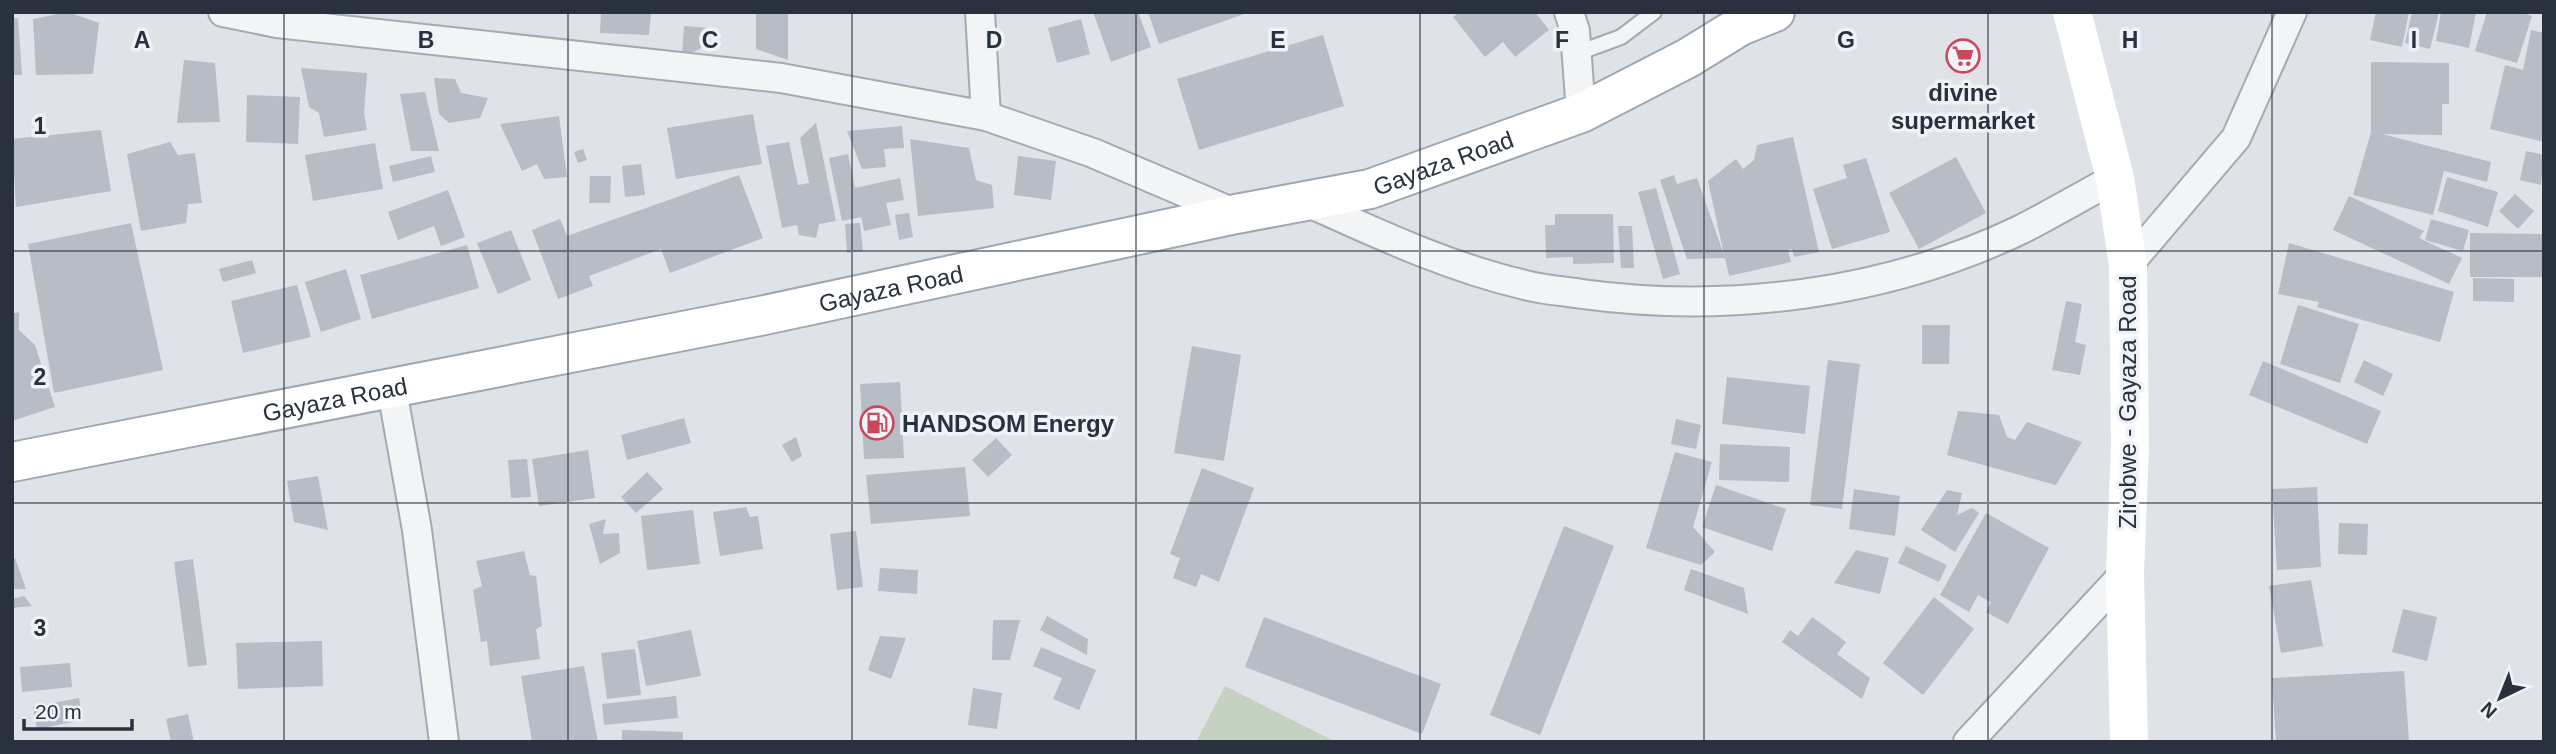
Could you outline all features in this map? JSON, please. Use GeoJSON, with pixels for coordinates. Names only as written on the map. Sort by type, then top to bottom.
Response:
{"type":"FeatureCollection","features":[{"type":"Feature","properties":{"kind":"main road","name":"Gayaza Road"},"geometry":{"type":"LineString","coordinates":[[12,462],[774,314],[1236,214],[1370,189],[1581,113],[1688,58],[1740,17],[1775,12]]}},
{"type":"Feature","properties":{"kind":"main road","name":"Zirobwe - Gayaza Road"},"geometry":{"type":"LineString","coordinates":[[2069,14],[2087,67],[2115,178],[2128,265],[2130,431],[2125,573],[2129,742]]}},
{"type":"Feature","properties":{"kind":"street"},"geometry":{"type":"LineString","coordinates":[[223,12],[277,23],[781,78],[986,116],[1093,153],[1236,214]]}},
{"type":"Feature","properties":{"kind":"street"},"geometry":{"type":"LineString","coordinates":[[980,12],[986,116]]}},
{"type":"Feature","properties":{"kind":"street"},"geometry":{"type":"LineString","coordinates":[[1569,12],[1575,31],[1581,113]]}},
{"type":"Feature","properties":{"kind":"street"},"geometry":{"type":"LineString","coordinates":[[2128,265],[2236,138],[2292,12]]}},
{"type":"Feature","properties":{"kind":"street"},"geometry":{"type":"LineString","coordinates":[[1307,202],[1433,258],[1526,286],[1616,298],[1704,303],[1805,295],[1902,272],[2020,229],[2115,178]]}},
{"type":"Feature","properties":{"kind":"street"},"geometry":{"type":"LineString","coordinates":[[392,390],[417,530],[444,742]]}},
{"type":"Feature","properties":{"kind":"street"},"geometry":{"type":"LineString","coordinates":[[1969,742],[2125,573]]}},
{"type":"Feature","properties":{"kind":"lane"},"geometry":{"type":"LineString","coordinates":[[1575,54],[1621,37],[1654,12]]}},
{"type":"Feature","properties":{"kind":"green space"},"geometry":{"type":"Polygon","coordinates":[[[1225,686],[1336,742],[1196,742],[1225,686]]]}},
{"type":"Feature","properties":{"kind":"building"},"geometry":{"type":"Polygon","coordinates":[[[68,12],[99,23],[93,74],[36,75],[33,19],[68,12]]]}},
{"type":"Feature","properties":{"kind":"building"},"geometry":{"type":"Polygon","coordinates":[[[601,12],[651,12],[649,35],[600,33],[601,12]]]}},
{"type":"Feature","properties":{"kind":"building"},"geometry":{"type":"Polygon","coordinates":[[[756,12],[788,12],[788,60],[756,49],[756,12]]]}},
{"type":"Feature","properties":{"kind":"building"},"geometry":{"type":"Polygon","coordinates":[[[1093,12],[1138,12],[1151,47],[1111,62],[1093,12]]]}},
{"type":"Feature","properties":{"kind":"building"},"geometry":{"type":"Polygon","coordinates":[[[1148,12],[1247,12],[1247,13],[1159,44],[1148,12]]]}},
{"type":"Feature","properties":{"kind":"building"},"geometry":{"type":"Polygon","coordinates":[[[1459,12],[1535,12],[1549,30],[1515,57],[1503,42],[1485,57],[1453,17],[1459,12]]]}},
{"type":"Feature","properties":{"kind":"building"},"geometry":{"type":"Polygon","coordinates":[[[2376,12],[2409,12],[2402,47],[2370,40],[2376,12]]]}},
{"type":"Feature","properties":{"kind":"building"},"geometry":{"type":"Polygon","coordinates":[[[2412,12],[2439,12],[2430,49],[2405,43],[2412,12]]]}},
{"type":"Feature","properties":{"kind":"building"},"geometry":{"type":"Polygon","coordinates":[[[2441,12],[2476,12],[2469,48],[2436,41],[2441,12]]]}},
{"type":"Feature","properties":{"kind":"building"},"geometry":{"type":"Polygon","coordinates":[[[2487,12],[2520,12],[2532,16],[2517,63],[2475,51],[2487,12]]]}},
{"type":"Feature","properties":{"kind":"building"},"geometry":{"type":"Polygon","coordinates":[[[12,18],[18,18],[22,75],[12,75],[12,18]]]}},
{"type":"Feature","properties":{"kind":"building"},"geometry":{"type":"Polygon","coordinates":[[[1081,19],[1090,54],[1057,63],[1048,28],[1081,19]]]}},
{"type":"Feature","properties":{"kind":"building"},"geometry":{"type":"Polygon","coordinates":[[[684,26],[710,28],[700,49],[682,57],[684,26]]]}},
{"type":"Feature","properties":{"kind":"building"},"geometry":{"type":"Polygon","coordinates":[[[2531,30],[2544,33],[2544,142],[2490,129],[2505,65],[2523,70],[2531,30]]]}},
{"type":"Feature","properties":{"kind":"building"},"geometry":{"type":"Polygon","coordinates":[[[1323,35],[1344,106],[1199,150],[1177,79],[1323,35]]]}},
{"type":"Feature","properties":{"kind":"building"},"geometry":{"type":"Polygon","coordinates":[[[184,60],[215,63],[220,122],[177,123],[184,60]]]}},
{"type":"Feature","properties":{"kind":"building"},"geometry":{"type":"Polygon","coordinates":[[[2371,62],[2449,63],[2449,104],[2442,104],[2442,135],[2382,134],[2491,162],[2487,182],[2444,171],[2433,215],[2353,195],[2371,132],[2371,62]]]}},
{"type":"Feature","properties":{"kind":"building"},"geometry":{"type":"Polygon","coordinates":[[[301,68],[367,73],[364,113],[367,130],[324,137],[319,113],[309,107],[301,68]]]}},
{"type":"Feature","properties":{"kind":"building"},"geometry":{"type":"Polygon","coordinates":[[[434,78],[455,79],[461,93],[488,98],[480,118],[449,123],[439,114],[434,78]]]}},
{"type":"Feature","properties":{"kind":"building"},"geometry":{"type":"Polygon","coordinates":[[[425,92],[439,151],[411,151],[400,94],[425,92]]]}},
{"type":"Feature","properties":{"kind":"building"},"geometry":{"type":"Polygon","coordinates":[[[247,95],[300,97],[298,144],[246,142],[247,95]]]}},
{"type":"Feature","properties":{"kind":"building"},"geometry":{"type":"Polygon","coordinates":[[[753,114],[762,164],[676,179],[667,128],[753,114]]]}},
{"type":"Feature","properties":{"kind":"building"},"geometry":{"type":"Polygon","coordinates":[[[559,116],[567,177],[544,179],[537,164],[522,171],[500,124],[559,116]]]}},
{"type":"Feature","properties":{"kind":"building"},"geometry":{"type":"Polygon","coordinates":[[[816,123],[836,221],[819,224],[816,238],[799,235],[797,225],[782,228],[766,146],[789,142],[798,185],[809,183],[800,138],[816,123]]]}},
{"type":"Feature","properties":{"kind":"building"},"geometry":{"type":"Polygon","coordinates":[[[902,126],[904,148],[884,149],[886,167],[862,169],[847,131],[902,126]]]}},
{"type":"Feature","properties":{"kind":"building"},"geometry":{"type":"Polygon","coordinates":[[[101,130],[111,191],[16,207],[12,139],[101,130]]]}},
{"type":"Feature","properties":{"kind":"building"},"geometry":{"type":"Polygon","coordinates":[[[1793,137],[1819,252],[1794,257],[1792,249],[1788,250],[1791,262],[1729,276],[1725,258],[1687,259],[1660,180],[1674,175],[1677,184],[1697,178],[1724,255],[1708,181],[1736,159],[1743,169],[1754,160],[1757,145],[1793,137]]]}},
{"type":"Feature","properties":{"kind":"building"},"geometry":{"type":"Polygon","coordinates":[[[910,139],[969,148],[976,180],[992,185],[994,208],[918,216],[910,139]]]}},
{"type":"Feature","properties":{"kind":"building"},"geometry":{"type":"Polygon","coordinates":[[[170,142],[178,155],[195,153],[202,203],[188,204],[186,223],[141,231],[127,154],[170,142]]]}},
{"type":"Feature","properties":{"kind":"building"},"geometry":{"type":"Polygon","coordinates":[[[375,143],[383,189],[313,201],[305,155],[375,143]]]}},
{"type":"Feature","properties":{"kind":"building"},"geometry":{"type":"Polygon","coordinates":[[[583,149],[587,160],[578,163],[574,152],[583,149]]]}},
{"type":"Feature","properties":{"kind":"building"},"geometry":{"type":"Polygon","coordinates":[[[2526,151],[2544,155],[2541,185],[2520,180],[2526,151]]]}},
{"type":"Feature","properties":{"kind":"building"},"geometry":{"type":"Polygon","coordinates":[[[848,154],[855,188],[900,178],[904,200],[886,203],[891,225],[864,231],[861,217],[842,221],[829,158],[848,154]]]}},
{"type":"Feature","properties":{"kind":"building"},"geometry":{"type":"Polygon","coordinates":[[[431,156],[435,172],[393,182],[389,166],[431,156]]]}},
{"type":"Feature","properties":{"kind":"building"},"geometry":{"type":"Polygon","coordinates":[[[1018,156],[1056,161],[1051,200],[1014,195],[1018,156]]]}},
{"type":"Feature","properties":{"kind":"building"},"geometry":{"type":"Polygon","coordinates":[[[1956,157],[1986,213],[1919,249],[1889,193],[1956,157]]]}},
{"type":"Feature","properties":{"kind":"building"},"geometry":{"type":"Polygon","coordinates":[[[1866,158],[1890,232],[1832,249],[1813,189],[1847,178],[1843,165],[1866,158]]]}},
{"type":"Feature","properties":{"kind":"building"},"geometry":{"type":"Polygon","coordinates":[[[641,164],[645,195],[625,197],[622,166],[641,164]]]}},
{"type":"Feature","properties":{"kind":"building"},"geometry":{"type":"Polygon","coordinates":[[[739,175],[763,238],[670,273],[661,249],[589,276],[593,286],[558,299],[532,230],[560,219],[567,236],[739,175]]]}},
{"type":"Feature","properties":{"kind":"building"},"geometry":{"type":"Polygon","coordinates":[[[590,176],[611,176],[610,203],[589,203],[590,176]]]}},
{"type":"Feature","properties":{"kind":"building"},"geometry":{"type":"Polygon","coordinates":[[[2447,177],[2498,192],[2488,227],[2438,211],[2447,177]]]}},
{"type":"Feature","properties":{"kind":"building"},"geometry":{"type":"Polygon","coordinates":[[[1656,188],[1680,274],[1663,279],[1638,192],[1656,188]]]}},
{"type":"Feature","properties":{"kind":"building"},"geometry":{"type":"Polygon","coordinates":[[[448,190],[465,237],[441,246],[434,226],[398,240],[388,212],[448,190]]]}},
{"type":"Feature","properties":{"kind":"building"},"geometry":{"type":"Polygon","coordinates":[[[2515,194],[2534,211],[2518,229],[2499,211],[2515,194]]]}},
{"type":"Feature","properties":{"kind":"building"},"geometry":{"type":"Polygon","coordinates":[[[2349,196],[2424,231],[2419,238],[2462,258],[2449,284],[2333,230],[2349,196]]]}},
{"type":"Feature","properties":{"kind":"building"},"geometry":{"type":"Polygon","coordinates":[[[909,213],[913,237],[899,240],[895,215],[909,213]]]}},
{"type":"Feature","properties":{"kind":"building"},"geometry":{"type":"Polygon","coordinates":[[[1555,214],[1613,214],[1614,263],[1573,264],[1573,257],[1546,258],[1545,225],[1555,225],[1555,214]]]}},
{"type":"Feature","properties":{"kind":"building"},"geometry":{"type":"Polygon","coordinates":[[[2431,219],[2469,230],[2463,251],[2425,240],[2431,219]]]}},
{"type":"Feature","properties":{"kind":"building"},"geometry":{"type":"Polygon","coordinates":[[[131,223],[163,370],[54,393],[28,244],[131,223]]]}},
{"type":"Feature","properties":{"kind":"building"},"geometry":{"type":"Polygon","coordinates":[[[860,223],[863,251],[847,253],[845,224],[860,223]]]}},
{"type":"Feature","properties":{"kind":"building"},"geometry":{"type":"Polygon","coordinates":[[[1618,226],[1632,226],[1634,268],[1621,268],[1618,226]]]}},
{"type":"Feature","properties":{"kind":"building"},"geometry":{"type":"Polygon","coordinates":[[[511,230],[531,280],[498,294],[477,243],[511,230]]]}},
{"type":"Feature","properties":{"kind":"building"},"geometry":{"type":"Polygon","coordinates":[[[2470,233],[2544,234],[2544,277],[2470,277],[2470,233]]]}},
{"type":"Feature","properties":{"kind":"building"},"geometry":{"type":"Polygon","coordinates":[[[2289,243],[2454,292],[2440,342],[2317,307],[2319,302],[2278,294],[2289,243]]]}},
{"type":"Feature","properties":{"kind":"building"},"geometry":{"type":"Polygon","coordinates":[[[467,245],[479,288],[372,319],[360,275],[467,245]]]}},
{"type":"Feature","properties":{"kind":"building"},"geometry":{"type":"Polygon","coordinates":[[[252,260],[256,273],[223,282],[219,269],[252,260]]]}},
{"type":"Feature","properties":{"kind":"building"},"geometry":{"type":"Polygon","coordinates":[[[346,269],[361,319],[321,332],[305,282],[346,269]]]}},
{"type":"Feature","properties":{"kind":"building"},"geometry":{"type":"Polygon","coordinates":[[[2473,278],[2514,279],[2514,302],[2473,301],[2473,278]]]}},
{"type":"Feature","properties":{"kind":"building"},"geometry":{"type":"Polygon","coordinates":[[[297,285],[311,337],[243,353],[231,301],[297,285]]]}},
{"type":"Feature","properties":{"kind":"building"},"geometry":{"type":"Polygon","coordinates":[[[2066,301],[2082,304],[2075,342],[2086,345],[2080,375],[2052,370],[2066,301]]]}},
{"type":"Feature","properties":{"kind":"building"},"geometry":{"type":"Polygon","coordinates":[[[2298,305],[2359,324],[2340,383],[2280,364],[2298,305]]]}},
{"type":"Feature","properties":{"kind":"building"},"geometry":{"type":"Polygon","coordinates":[[[19,312],[19,330],[35,345],[55,407],[12,421],[12,314],[19,312]]]}},
{"type":"Feature","properties":{"kind":"building"},"geometry":{"type":"Polygon","coordinates":[[[1922,325],[1950,325],[1949,364],[1922,364],[1922,325]]]}},
{"type":"Feature","properties":{"kind":"building"},"geometry":{"type":"Polygon","coordinates":[[[1192,346],[1241,355],[1224,461],[1174,453],[1192,346]]]}},
{"type":"Feature","properties":{"kind":"building"},"geometry":{"type":"Polygon","coordinates":[[[1828,360],[1860,364],[1842,509],[1810,505],[1828,360]]]}},
{"type":"Feature","properties":{"kind":"building"},"geometry":{"type":"Polygon","coordinates":[[[2364,360],[2393,374],[2383,396],[2354,382],[2364,360]]]}},
{"type":"Feature","properties":{"kind":"building"},"geometry":{"type":"Polygon","coordinates":[[[2263,361],[2381,411],[2367,444],[2249,395],[2263,361]]]}},
{"type":"Feature","properties":{"kind":"building"},"geometry":{"type":"Polygon","coordinates":[[[1727,377],[1810,386],[1805,434],[1722,424],[1727,377]]]}},
{"type":"Feature","properties":{"kind":"building"},"geometry":{"type":"Polygon","coordinates":[[[900,382],[904,458],[864,459],[860,384],[900,382]]]}},
{"type":"Feature","properties":{"kind":"building"},"geometry":{"type":"Polygon","coordinates":[[[1958,411],[1999,415],[2007,437],[2015,440],[2027,422],[2082,442],[2056,485],[1947,455],[1958,411]]]}},
{"type":"Feature","properties":{"kind":"building"},"geometry":{"type":"Polygon","coordinates":[[[684,418],[691,443],[627,460],[621,435],[684,418]]]}},
{"type":"Feature","properties":{"kind":"building"},"geometry":{"type":"Polygon","coordinates":[[[1676,419],[1701,425],[1696,449],[1671,444],[1676,419]]]}},
{"type":"Feature","properties":{"kind":"building"},"geometry":{"type":"Polygon","coordinates":[[[796,437],[802,456],[792,462],[782,445],[796,437]]]}},
{"type":"Feature","properties":{"kind":"building"},"geometry":{"type":"Polygon","coordinates":[[[996,438],[1012,455],[988,477],[972,460],[996,438]]]}},
{"type":"Feature","properties":{"kind":"building"},"geometry":{"type":"Polygon","coordinates":[[[1720,444],[1790,447],[1789,482],[1719,480],[1720,444]]]}},
{"type":"Feature","properties":{"kind":"building"},"geometry":{"type":"Polygon","coordinates":[[[588,450],[595,498],[539,506],[532,459],[588,450]]]}},
{"type":"Feature","properties":{"kind":"building"},"geometry":{"type":"Polygon","coordinates":[[[1675,452],[1712,462],[1693,527],[1715,552],[1701,565],[1646,548],[1675,452]]]}},
{"type":"Feature","properties":{"kind":"building"},"geometry":{"type":"Polygon","coordinates":[[[527,459],[531,497],[511,498],[508,460],[527,459]]]}},
{"type":"Feature","properties":{"kind":"building"},"geometry":{"type":"Polygon","coordinates":[[[965,467],[970,516],[871,524],[866,475],[965,467]]]}},
{"type":"Feature","properties":{"kind":"building"},"geometry":{"type":"Polygon","coordinates":[[[1202,468],[1254,488],[1219,582],[1201,574],[1196,587],[1173,578],[1180,558],[1170,554],[1202,468]]]}},
{"type":"Feature","properties":{"kind":"building"},"geometry":{"type":"Polygon","coordinates":[[[647,472],[663,489],[636,513],[621,497],[647,472]]]}},
{"type":"Feature","properties":{"kind":"building"},"geometry":{"type":"Polygon","coordinates":[[[318,476],[328,530],[294,522],[287,481],[318,476]]]}},
{"type":"Feature","properties":{"kind":"building"},"geometry":{"type":"Polygon","coordinates":[[[1716,485],[1786,509],[1772,551],[1702,527],[1716,485]]]}},
{"type":"Feature","properties":{"kind":"building"},"geometry":{"type":"Polygon","coordinates":[[[2317,487],[2321,567],[2277,570],[2272,489],[2317,487]]]}},
{"type":"Feature","properties":{"kind":"building"},"geometry":{"type":"Polygon","coordinates":[[[1854,489],[1900,496],[1895,536],[1849,529],[1854,489]]]}},
{"type":"Feature","properties":{"kind":"building"},"geometry":{"type":"Polygon","coordinates":[[[1947,490],[1962,493],[1957,515],[1972,508],[1979,513],[1955,552],[1921,530],[1947,490]]]}},
{"type":"Feature","properties":{"kind":"building"},"geometry":{"type":"Polygon","coordinates":[[[746,507],[750,517],[758,516],[763,549],[720,556],[713,512],[746,507]]]}},
{"type":"Feature","properties":{"kind":"building"},"geometry":{"type":"Polygon","coordinates":[[[693,510],[700,564],[647,570],[641,516],[693,510]]]}},
{"type":"Feature","properties":{"kind":"building"},"geometry":{"type":"Polygon","coordinates":[[[1986,513],[2049,548],[2008,624],[1986,612],[1991,602],[1978,595],[1969,612],[1940,595],[1986,513]]]}},
{"type":"Feature","properties":{"kind":"building"},"geometry":{"type":"Polygon","coordinates":[[[606,519],[603,534],[619,533],[620,553],[600,564],[589,524],[606,519]]]}},
{"type":"Feature","properties":{"kind":"building"},"geometry":{"type":"Polygon","coordinates":[[[2339,523],[2368,524],[2367,555],[2338,554],[2339,523]]]}},
{"type":"Feature","properties":{"kind":"building"},"geometry":{"type":"Polygon","coordinates":[[[1564,526],[1614,546],[1540,735],[1490,715],[1564,526]]]}},
{"type":"Feature","properties":{"kind":"building"},"geometry":{"type":"Polygon","coordinates":[[[856,531],[863,587],[837,590],[830,534],[856,531]]]}},
{"type":"Feature","properties":{"kind":"building"},"geometry":{"type":"Polygon","coordinates":[[[1906,546],[1947,565],[1939,582],[1898,563],[1906,546]]]}},
{"type":"Feature","properties":{"kind":"building"},"geometry":{"type":"Polygon","coordinates":[[[1856,550],[1889,558],[1880,594],[1834,583],[1856,550]]]}},
{"type":"Feature","properties":{"kind":"building"},"geometry":{"type":"Polygon","coordinates":[[[524,551],[530,575],[536,576],[542,626],[536,629],[540,659],[490,666],[487,641],[481,642],[473,590],[482,586],[476,561],[524,551]]]}},
{"type":"Feature","properties":{"kind":"building"},"geometry":{"type":"Polygon","coordinates":[[[12,558],[15,558],[26,589],[12,589],[12,558]]]}},
{"type":"Feature","properties":{"kind":"building"},"geometry":{"type":"Polygon","coordinates":[[[193,559],[207,665],[188,667],[174,562],[193,559]]]}},
{"type":"Feature","properties":{"kind":"building"},"geometry":{"type":"Polygon","coordinates":[[[880,568],[918,570],[917,594],[878,591],[880,568]]]}},
{"type":"Feature","properties":{"kind":"building"},"geometry":{"type":"Polygon","coordinates":[[[1691,569],[1744,588],[1748,614],[1684,590],[1691,569]]]}},
{"type":"Feature","properties":{"kind":"building"},"geometry":{"type":"Polygon","coordinates":[[[2311,580],[2323,646],[2281,653],[2269,586],[2311,580]]]}},
{"type":"Feature","properties":{"kind":"building"},"geometry":{"type":"Polygon","coordinates":[[[24,596],[32,606],[12,608],[12,599],[24,596]]]}},
{"type":"Feature","properties":{"kind":"building"},"geometry":{"type":"Polygon","coordinates":[[[1934,597],[1974,629],[1923,695],[1883,663],[1934,597]]]}},
{"type":"Feature","properties":{"kind":"building"},"geometry":{"type":"Polygon","coordinates":[[[2403,609],[2437,617],[2427,661],[2392,652],[2403,609]]]}},
{"type":"Feature","properties":{"kind":"building"},"geometry":{"type":"Polygon","coordinates":[[[1047,616],[1088,639],[1087,655],[1040,630],[1047,616]]]}},
{"type":"Feature","properties":{"kind":"building"},"geometry":{"type":"Polygon","coordinates":[[[1264,617],[1441,684],[1422,734],[1245,667],[1264,617]]]}},
{"type":"Feature","properties":{"kind":"building"},"geometry":{"type":"Polygon","coordinates":[[[1812,617],[1846,642],[1837,654],[1870,678],[1862,699],[1782,642],[1790,630],[1798,636],[1812,617]]]}},
{"type":"Feature","properties":{"kind":"building"},"geometry":{"type":"Polygon","coordinates":[[[993,620],[1020,620],[1010,660],[992,660],[993,620]]]}},
{"type":"Feature","properties":{"kind":"building"},"geometry":{"type":"Polygon","coordinates":[[[691,630],[701,676],[646,686],[637,641],[691,630]]]}},
{"type":"Feature","properties":{"kind":"building"},"geometry":{"type":"Polygon","coordinates":[[[880,636],[906,638],[891,679],[868,670],[880,636]]]}},
{"type":"Feature","properties":{"kind":"building"},"geometry":{"type":"Polygon","coordinates":[[[322,641],[323,686],[238,689],[236,643],[322,641]]]}},
{"type":"Feature","properties":{"kind":"building"},"geometry":{"type":"Polygon","coordinates":[[[1041,647],[1096,670],[1079,710],[1053,699],[1062,678],[1033,666],[1041,647]]]}},
{"type":"Feature","properties":{"kind":"building"},"geometry":{"type":"Polygon","coordinates":[[[635,649],[641,695],[607,699],[601,653],[635,649]]]}},
{"type":"Feature","properties":{"kind":"building"},"geometry":{"type":"Polygon","coordinates":[[[70,663],[72,687],[22,692],[20,667],[70,663]]]}},
{"type":"Feature","properties":{"kind":"building"},"geometry":{"type":"Polygon","coordinates":[[[584,666],[598,742],[532,742],[521,676],[584,666]]]}},
{"type":"Feature","properties":{"kind":"building"},"geometry":{"type":"Polygon","coordinates":[[[2404,671],[2409,740],[2276,742],[2272,678],[2404,671]]]}},
{"type":"Feature","properties":{"kind":"building"},"geometry":{"type":"Polygon","coordinates":[[[973,688],[1002,693],[997,729],[968,725],[973,688]]]}},
{"type":"Feature","properties":{"kind":"building"},"geometry":{"type":"Polygon","coordinates":[[[676,696],[678,718],[604,725],[602,704],[676,696]]]}},
{"type":"Feature","properties":{"kind":"building"},"geometry":{"type":"Polygon","coordinates":[[[79,698],[83,720],[37,729],[33,707],[79,698]]]}},
{"type":"Feature","properties":{"kind":"building"},"geometry":{"type":"Polygon","coordinates":[[[188,714],[194,742],[171,742],[166,719],[188,714]]]}},
{"type":"Feature","properties":{"kind":"building"},"geometry":{"type":"Polygon","coordinates":[[[622,730],[683,732],[683,742],[622,742],[622,730]]]}},
{"type":"Feature","properties":{"kind":"place","name":"divine supermarket"},"geometry":{"type":"Point","coordinates":[1963,56]}},
{"type":"Feature","properties":{"kind":"place","name":"HANDSOM Energy"},"geometry":{"type":"Point","coordinates":[877,423]}}]}
